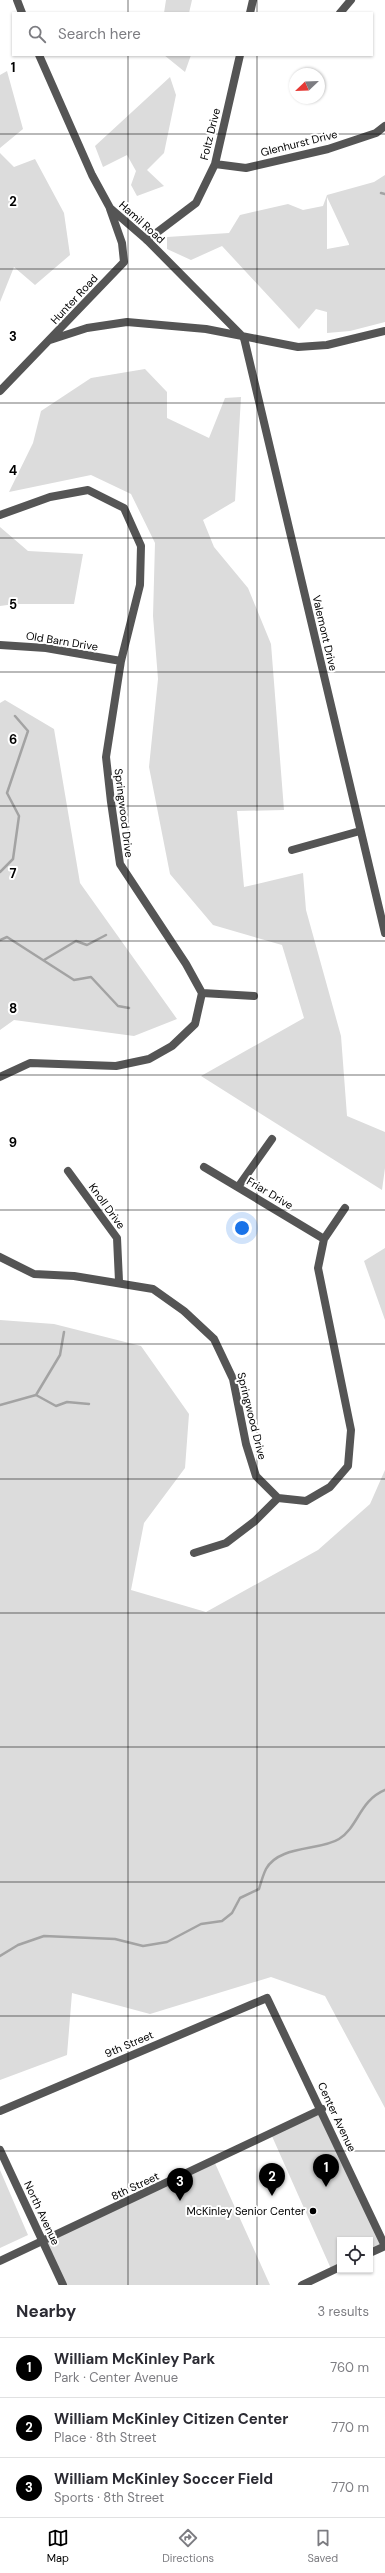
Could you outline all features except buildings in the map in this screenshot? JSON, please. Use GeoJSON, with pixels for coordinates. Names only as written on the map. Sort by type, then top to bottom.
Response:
{"type":"FeatureCollection","features":[{"type":"Feature","properties":{"kind":"street"},"geometry":{"type":"LineString","coordinates":[[17,0],[22,12]]}},
{"type":"Feature","properties":{"kind":"street"},"geometry":{"type":"LineString","coordinates":[[250,12],[253,0]]}},
{"type":"Feature","properties":{"kind":"street"},"geometry":{"type":"LineString","coordinates":[[341,12],[351,0]]}},
{"type":"Feature","properties":{"kind":"street","name":"Hamil Road"},"geometry":{"type":"LineString","coordinates":[[39,56],[92,175],[110,208],[147,240],[244,338]]}},
{"type":"Feature","properties":{"kind":"street","name":"Foltz Drive"},"geometry":{"type":"LineString","coordinates":[[147,240],[196,203],[215,164],[240,56]]}},
{"type":"Feature","properties":{"kind":"street","name":"Glenhurst Drive"},"geometry":{"type":"LineString","coordinates":[[215,164],[246,168],[328,149],[376,133],[385,126]]}},
{"type":"Feature","properties":{"kind":"street","name":"Hunter Road"},"geometry":{"type":"LineString","coordinates":[[0,392],[124,262],[122,243],[110,208]]}},
{"type":"Feature","properties":{"kind":"street"},"geometry":{"type":"LineString","coordinates":[[50,340],[88,328],[127,322],[206,329],[244,338],[298,347],[327,345],[385,331]]}},
{"type":"Feature","properties":{"kind":"street","name":"Valemont Drive"},"geometry":{"type":"LineString","coordinates":[[244,338],[385,933]]}},
{"type":"Feature","properties":{"kind":"street","name":"Springwood Drive"},"geometry":{"type":"LineString","coordinates":[[0,515],[50,497],[88,490],[124,508],[141,546],[140,585],[121,662],[106,757],[120,864],[186,964],[202,993]]}},
{"type":"Feature","properties":{"kind":"street","name":"Old Barn Drive"},"geometry":{"type":"LineString","coordinates":[[0,645],[46,648],[121,662]]}},
{"type":"Feature","properties":{"kind":"street"},"geometry":{"type":"LineString","coordinates":[[292,850],[360,831]]}},
{"type":"Feature","properties":{"kind":"street"},"geometry":{"type":"LineString","coordinates":[[0,1077],[30,1063],[116,1066],[149,1059],[172,1046],[195,1024],[202,993],[254,996]]}},
{"type":"Feature","properties":{"kind":"street"},"geometry":{"type":"LineString","coordinates":[[238,1187],[272,1140]]}},
{"type":"Feature","properties":{"kind":"street","name":"Friar Drive"},"geometry":{"type":"LineString","coordinates":[[204,1168],[324,1239]]}},
{"type":"Feature","properties":{"kind":"street","name":"Knoll Drive"},"geometry":{"type":"LineString","coordinates":[[68,1171],[117,1238],[119,1281]]}},
{"type":"Feature","properties":{"kind":"street"},"geometry":{"type":"LineString","coordinates":[[194,1553],[226,1543],[255,1522],[278,1498],[306,1501],[330,1487],[348,1466],[351,1430],[318,1268],[324,1239],[346,1208]]}},
{"type":"Feature","properties":{"kind":"street","name":"Springwood Drive"},"geometry":{"type":"LineString","coordinates":[[0,1257],[34,1274],[119,1281],[153,1289],[184,1311],[214,1339],[233,1379],[246,1444],[256,1476],[278,1498]]}},
{"type":"Feature","properties":{"kind":"street","name":"Center Avenue"},"geometry":{"type":"LineString","coordinates":[[267,1998],[322,2109],[385,2246]]}},
{"type":"Feature","properties":{"kind":"street","name":"9th Street"},"geometry":{"type":"LineString","coordinates":[[0,2111],[267,1998]]}},
{"type":"Feature","properties":{"kind":"street","name":"8th Street"},"geometry":{"type":"LineString","coordinates":[[0,2261],[322,2109]]}},
{"type":"Feature","properties":{"kind":"street","name":"North Avenue"},"geometry":{"type":"LineString","coordinates":[[0,2150],[63,2285]]}},
{"type":"Feature","properties":{"kind":"street"},"geometry":{"type":"LineString","coordinates":[[373,2252],[385,2246]]}},
{"type":"Feature","properties":{"kind":"street"},"geometry":{"type":"LineString","coordinates":[[302,2285],[337,2268]]}},
{"type":"Feature","properties":{"kind":"shaded area"},"geometry":{"type":"Polygon","coordinates":[[[166,0],[192,0],[189,12],[164,12],[166,0]]]}},
{"type":"Feature","properties":{"kind":"shaded area"},"geometry":{"type":"Polygon","coordinates":[[[165,56],[191,56],[185,72],[165,56]]]}},
{"type":"Feature","properties":{"kind":"shaded area"},"geometry":{"type":"Polygon","coordinates":[[[7,71],[23,129],[0,148],[0,75],[7,71]]]}},
{"type":"Feature","properties":{"kind":"shaded area"},"geometry":{"type":"Polygon","coordinates":[[[170,77],[176,95],[164,153],[147,170],[164,186],[137,196],[131,185],[136,171],[127,155],[103,167],[95,146],[170,77]]]}},
{"type":"Feature","properties":{"kind":"shaded area"},"geometry":{"type":"Polygon","coordinates":[[[0,153],[14,167],[35,159],[64,213],[70,255],[35,285],[14,267],[0,302],[0,153]]]}},
{"type":"Feature","properties":{"kind":"shaded area"},"geometry":{"type":"Polygon","coordinates":[[[385,175],[385,322],[350,331],[327,333],[327,312],[316,309],[299,329],[222,246],[191,260],[167,249],[167,237],[229,233],[240,215],[288,204],[303,210],[323,206],[327,195],[374,182],[385,175]],[[327,197],[327,249],[349,244],[327,197]]]}},
{"type":"Feature","properties":{"kind":"shaded area"},"geometry":{"type":"Polygon","coordinates":[[[145,369],[167,392],[167,418],[209,438],[225,398],[241,397],[235,501],[203,520],[214,547],[248,588],[271,644],[284,810],[237,811],[244,887],[303,873],[306,910],[341,1036],[347,1116],[385,1132],[385,1168],[382,1190],[201,1076],[304,1018],[282,945],[213,925],[170,874],[149,767],[158,679],[153,616],[155,543],[131,494],[91,475],[9,492],[33,443],[41,411],[91,378],[145,369]]]}},
{"type":"Feature","properties":{"kind":"shaded area"},"geometry":{"type":"Polygon","coordinates":[[[0,527],[28,551],[83,554],[74,604],[15,604],[0,606],[0,527]]]}},
{"type":"Feature","properties":{"kind":"shaded area"},"geometry":{"type":"Polygon","coordinates":[[[5,700],[54,729],[80,883],[177,1019],[134,1036],[14,1020],[0,1030],[0,703],[5,700]]]}},
{"type":"Feature","properties":{"kind":"shaded area"},"geometry":{"type":"Polygon","coordinates":[[[385,1248],[385,1320],[364,1261],[385,1248]]]}},
{"type":"Feature","properties":{"kind":"shaded area"},"geometry":{"type":"Polygon","coordinates":[[[0,1320],[54,1324],[141,1346],[189,1414],[185,1468],[144,1523],[131,1590],[206,1612],[318,1550],[370,1504],[385,1470],[385,2108],[325,1996],[271,1977],[150,2014],[72,1993],[67,2055],[0,2080],[0,1320]]]}},
{"type":"Feature","properties":{"kind":"shaded area"},"geometry":{"type":"Polygon","coordinates":[[[322,2109],[385,2246],[373,2252],[373,2237],[337,2237],[337,2268],[332,2271],[271,2134],[322,2109]]]}},
{"type":"Feature","properties":{"kind":"shaded area"},"geometry":{"type":"Polygon","coordinates":[[[214,2161],[270,2285],[63,2285],[43,2241],[214,2161]]]}},
{"type":"Feature","properties":{"kind":"shaded area"},"geometry":{"type":"Polygon","coordinates":[[[0,2170],[28,2235],[0,2248],[0,2170]]]}},
{"type":"Feature","properties":{"kind":"waterway"},"geometry":{"type":"LineString","coordinates":[[381,193],[385,194]]}},
{"type":"Feature","properties":{"kind":"waterway"},"geometry":{"type":"LineString","coordinates":[[0,872],[13,859],[19,816],[7,793],[28,731],[15,716]]}},
{"type":"Feature","properties":{"kind":"waterway"},"geometry":{"type":"LineString","coordinates":[[44,960],[76,941],[87,945],[106,935]]}},
{"type":"Feature","properties":{"kind":"waterway"},"geometry":{"type":"LineString","coordinates":[[0,940],[7,937],[74,980],[91,977],[118,1006],[129,1008]]}},
{"type":"Feature","properties":{"kind":"waterway"},"geometry":{"type":"LineString","coordinates":[[36,1395],[60,1355],[64,1332]]}},
{"type":"Feature","properties":{"kind":"waterway"},"geometry":{"type":"LineString","coordinates":[[0,1405],[36,1395],[56,1406],[67,1402],[89,1404]]}},
{"type":"Feature","properties":{"kind":"waterway"},"geometry":{"type":"LineString","coordinates":[[0,1956],[18,1945],[44,1936],[115,1939],[143,1946],[167,1942],[201,1924],[222,1921],[232,1913],[240,1898],[259,1889],[266,1869],[272,1861],[290,1852],[331,1843],[339,1839],[346,1834],[370,1800],[385,1790]]}},
{"type":"Feature","properties":{"kind":"place","name":"William McKinley Park"},"geometry":{"type":"Point","coordinates":[326,2187]}},
{"type":"Feature","properties":{"kind":"place","name":"William McKinley Citizen Center"},"geometry":{"type":"Point","coordinates":[272,2196]}},
{"type":"Feature","properties":{"kind":"place","name":"William McKinley Soccer Field"},"geometry":{"type":"Point","coordinates":[180,2201]}},
{"type":"Feature","properties":{"kind":"place","name":"McKinley Senior Center"},"geometry":{"type":"Point","coordinates":[313,2211]}}]}
